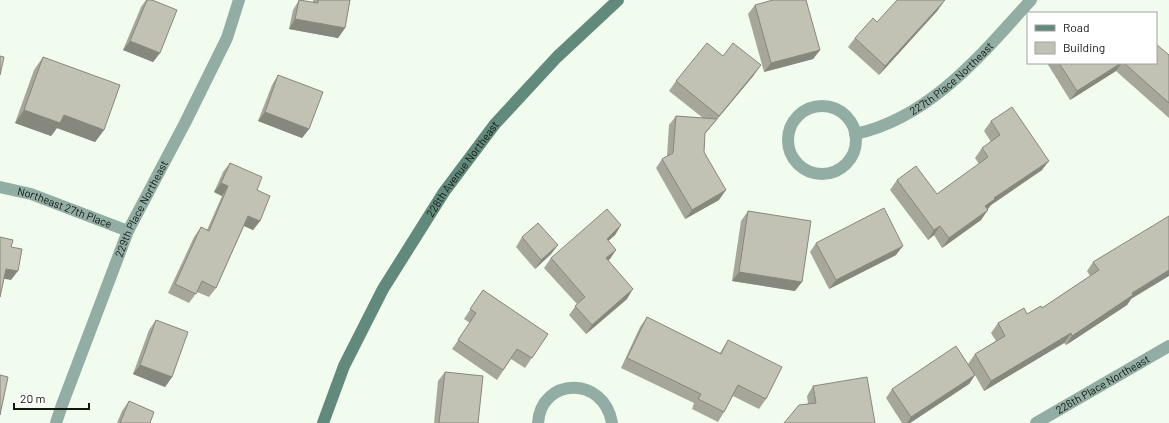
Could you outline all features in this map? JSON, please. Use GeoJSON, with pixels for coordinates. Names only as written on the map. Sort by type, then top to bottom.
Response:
{"type":"FeatureCollection","features":[{"type":"Feature","properties":{"kind":"main road","name":"228th Avenue Northeast"},"geometry":{"type":"LineString","coordinates":[[323,423],[344,366],[387,283],[444,192],[495,124],[557,57],[618,0]]}},
{"type":"Feature","properties":{"kind":"street","name":"229th Place Northeast"},"geometry":{"type":"LineString","coordinates":[[56,423],[128,231],[185,123],[227,38],[239,0]]}},
{"type":"Feature","properties":{"kind":"street","name":"227th Place Northeast"},"geometry":{"type":"LineString","coordinates":[[855,134],[871,131],[907,114],[942,91],[972,64],[1031,0]]}},
{"type":"Feature","properties":{"kind":"street"},"geometry":{"type":"LineString","coordinates":[[816,106],[826,106],[837,109],[846,116],[852,124],[855,134],[855,145],[852,155],[846,164],[838,170],[827,173],[817,173],[807,170],[798,164],[788,146],[788,135],[791,125],[797,116],[816,106]]}},
{"type":"Feature","properties":{"kind":"street","name":"Northeast 27th Place"},"geometry":{"type":"LineString","coordinates":[[0,187],[31,194],[128,231]]}},
{"type":"Feature","properties":{"kind":"street","name":"226th Place Northeast"},"geometry":{"type":"LineString","coordinates":[[1036,423],[1169,346]]}},
{"type":"Feature","properties":{"kind":"street"},"geometry":{"type":"LineString","coordinates":[[538,423],[538,415],[543,404],[551,395],[574,387],[586,389],[596,394],[604,401],[610,411],[612,423]]}},
{"type":"Feature","properties":{"kind":"building"},"geometry":{"type":"Polygon","coordinates":[[[147,0],[152,0],[177,10],[160,53],[130,41],[147,0]]]}},
{"type":"Feature","properties":{"kind":"building"},"geometry":{"type":"Polygon","coordinates":[[[299,0],[318,3],[318,0],[350,0],[345,28],[295,19],[299,0]]]}},
{"type":"Feature","properties":{"kind":"building"},"geometry":{"type":"Polygon","coordinates":[[[773,0],[806,0],[820,50],[771,63],[755,5],[773,0]]]}},
{"type":"Feature","properties":{"kind":"building"},"geometry":{"type":"Polygon","coordinates":[[[897,0],[945,0],[885,66],[855,38],[873,18],[877,22],[897,0]]]}},
{"type":"Feature","properties":{"kind":"building"},"geometry":{"type":"Polygon","coordinates":[[[707,43],[723,56],[733,43],[761,65],[719,116],[676,81],[707,43]]]}},
{"type":"Feature","properties":{"kind":"building"},"geometry":{"type":"Polygon","coordinates":[[[1157,45],[1169,55],[1169,103],[1125,64],[1157,64],[1157,45]]]}},
{"type":"Feature","properties":{"kind":"building"},"geometry":{"type":"Polygon","coordinates":[[[0,56],[4,57],[0,75],[0,56]]]}},
{"type":"Feature","properties":{"kind":"building"},"geometry":{"type":"Polygon","coordinates":[[[43,57],[120,85],[104,130],[64,115],[60,123],[24,110],[43,57]]]}},
{"type":"Feature","properties":{"kind":"building"},"geometry":{"type":"Polygon","coordinates":[[[1060,64],[1119,64],[1077,91],[1060,64]]]}},
{"type":"Feature","properties":{"kind":"building"},"geometry":{"type":"Polygon","coordinates":[[[278,75],[323,92],[309,129],[265,112],[278,75]]]}},
{"type":"Feature","properties":{"kind":"building"},"geometry":{"type":"Polygon","coordinates":[[[1012,107],[1049,161],[994,198],[995,199],[985,206],[988,210],[949,238],[940,226],[934,230],[897,180],[916,166],[937,194],[988,157],[982,148],[1000,135],[991,121],[1012,107]]]}},
{"type":"Feature","properties":{"kind":"building"},"geometry":{"type":"Polygon","coordinates":[[[676,116],[717,119],[705,133],[704,152],[726,190],[692,210],[662,159],[673,153],[676,116]]]}},
{"type":"Feature","properties":{"kind":"building"},"geometry":{"type":"Polygon","coordinates":[[[230,163],[262,177],[257,190],[270,196],[260,221],[248,216],[216,288],[202,281],[196,294],[175,284],[201,227],[209,231],[228,186],[221,183],[230,163]]]}},
{"type":"Feature","properties":{"kind":"building"},"geometry":{"type":"Polygon","coordinates":[[[884,208],[903,246],[836,280],[816,243],[884,208]]]}},
{"type":"Feature","properties":{"kind":"building"},"geometry":{"type":"Polygon","coordinates":[[[607,209],[621,225],[607,239],[616,250],[606,258],[633,289],[592,325],[575,306],[585,297],[551,258],[607,209]]]}},
{"type":"Feature","properties":{"kind":"building"},"geometry":{"type":"Polygon","coordinates":[[[748,211],[811,221],[802,282],[739,272],[748,211]]]}},
{"type":"Feature","properties":{"kind":"building"},"geometry":{"type":"Polygon","coordinates":[[[1169,216],[1169,270],[1132,293],[1133,295],[1072,336],[1071,333],[991,381],[975,354],[1005,336],[998,323],[1024,308],[1027,314],[1041,306],[1042,308],[1099,270],[1093,262],[1169,216]]]}},
{"type":"Feature","properties":{"kind":"building"},"geometry":{"type":"Polygon","coordinates":[[[538,223],[558,245],[541,260],[522,237],[538,223]]]}},
{"type":"Feature","properties":{"kind":"building"},"geometry":{"type":"Polygon","coordinates":[[[0,237],[13,240],[11,247],[22,249],[18,271],[6,269],[0,297],[0,237]]]}},
{"type":"Feature","properties":{"kind":"building"},"geometry":{"type":"Polygon","coordinates":[[[483,290],[548,334],[532,358],[517,349],[503,370],[458,340],[476,313],[470,309],[483,290]]]}},
{"type":"Feature","properties":{"kind":"building"},"geometry":{"type":"Polygon","coordinates":[[[647,317],[721,354],[728,340],[782,367],[766,399],[738,385],[724,412],[698,399],[701,394],[627,358],[647,317]]]}},
{"type":"Feature","properties":{"kind":"building"},"geometry":{"type":"Polygon","coordinates":[[[156,320],[188,332],[172,377],[140,365],[156,320]]]}},
{"type":"Feature","properties":{"kind":"building"},"geometry":{"type":"Polygon","coordinates":[[[956,346],[975,375],[911,417],[892,389],[956,346]]]}},
{"type":"Feature","properties":{"kind":"building"},"geometry":{"type":"Polygon","coordinates":[[[445,372],[483,376],[478,423],[439,423],[445,372]]]}},
{"type":"Feature","properties":{"kind":"building"},"geometry":{"type":"Polygon","coordinates":[[[0,375],[8,377],[0,415],[0,375]]]}},
{"type":"Feature","properties":{"kind":"building"},"geometry":{"type":"Polygon","coordinates":[[[867,377],[875,423],[784,423],[799,405],[816,403],[813,386],[867,377]]]}},
{"type":"Feature","properties":{"kind":"building"},"geometry":{"type":"Polygon","coordinates":[[[129,401],[154,412],[150,423],[120,423],[129,401]]]}}]}
